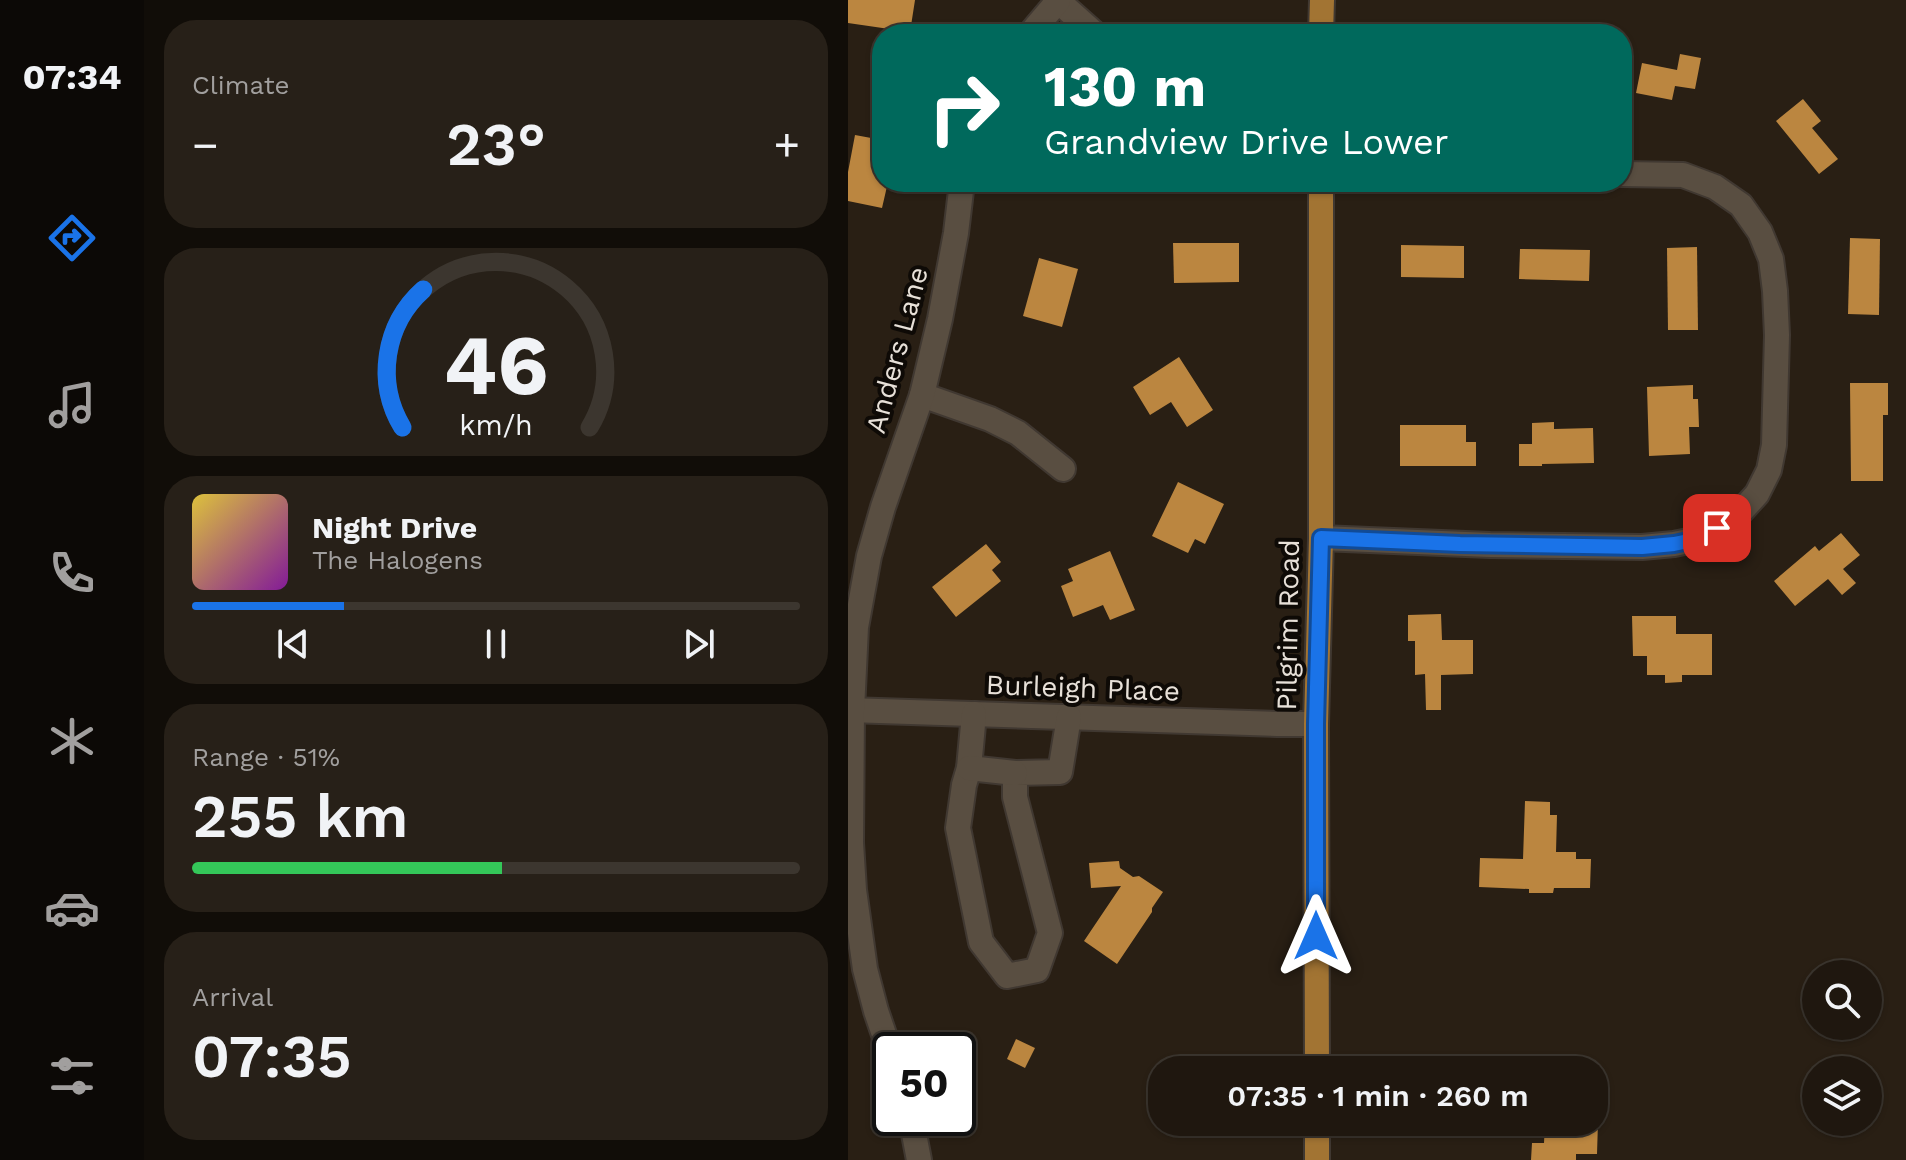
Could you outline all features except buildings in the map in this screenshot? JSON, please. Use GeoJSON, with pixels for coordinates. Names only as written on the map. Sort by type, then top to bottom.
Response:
{"type":"FeatureCollection","features":[{"type":"Feature","properties":{"kind":"main road"},"geometry":{"type":"LineString","coordinates":[[1321,24],[1322,0]]}},
{"type":"Feature","properties":{"kind":"main road","name":"Pilgrim Road"},"geometry":{"type":"LineString","coordinates":[[1317,1056],[1316,724],[1321,538],[1321,192]]}},
{"type":"Feature","properties":{"kind":"main road"},"geometry":{"type":"LineString","coordinates":[[1317,1136],[1317,1160]]}},
{"type":"Feature","properties":{"kind":"street"},"geometry":{"type":"LineString","coordinates":[[1038,24],[1058,0],[1084,24]]}},
{"type":"Feature","properties":{"kind":"street"},"geometry":{"type":"LineString","coordinates":[[1321,538],[1460,544],[1642,547],[1674,544],[1698,539],[1736,517],[1757,494],[1769,470],[1774,445],[1777,335],[1771,259],[1760,232],[1741,205],[1715,187],[1683,175],[1632,174]]}},
{"type":"Feature","properties":{"kind":"street","name":"Anders Lane"},"geometry":{"type":"LineString","coordinates":[[884,1032],[865,969],[856,915],[851,843],[850,710],[856,627],[869,556],[922,395],[940,319],[961,192]]}},
{"type":"Feature","properties":{"kind":"street"},"geometry":{"type":"LineString","coordinates":[[922,395],[990,419],[1018,433],[1063,469]]}},
{"type":"Feature","properties":{"kind":"street","name":"Burleigh Place"},"geometry":{"type":"LineString","coordinates":[[850,710],[1316,724]]}},
{"type":"Feature","properties":{"kind":"street"},"geometry":{"type":"LineString","coordinates":[[974,714],[969,768],[958,828],[981,942],[1007,976],[1037,970],[1050,933],[1015,797],[1015,773]]}},
{"type":"Feature","properties":{"kind":"street"},"geometry":{"type":"LineString","coordinates":[[969,768],[1015,773],[1060,772],[1069,717]]}},
{"type":"Feature","properties":{"kind":"street"},"geometry":{"type":"LineString","coordinates":[[914,1136],[919,1160]]}},
{"type":"Feature","properties":{"kind":"route"},"geometry":{"type":"LineString","coordinates":[[1316,936],[1316,724],[1321,538],[1400,543],[1642,547],[1698,539],[1717,528]]}}]}
